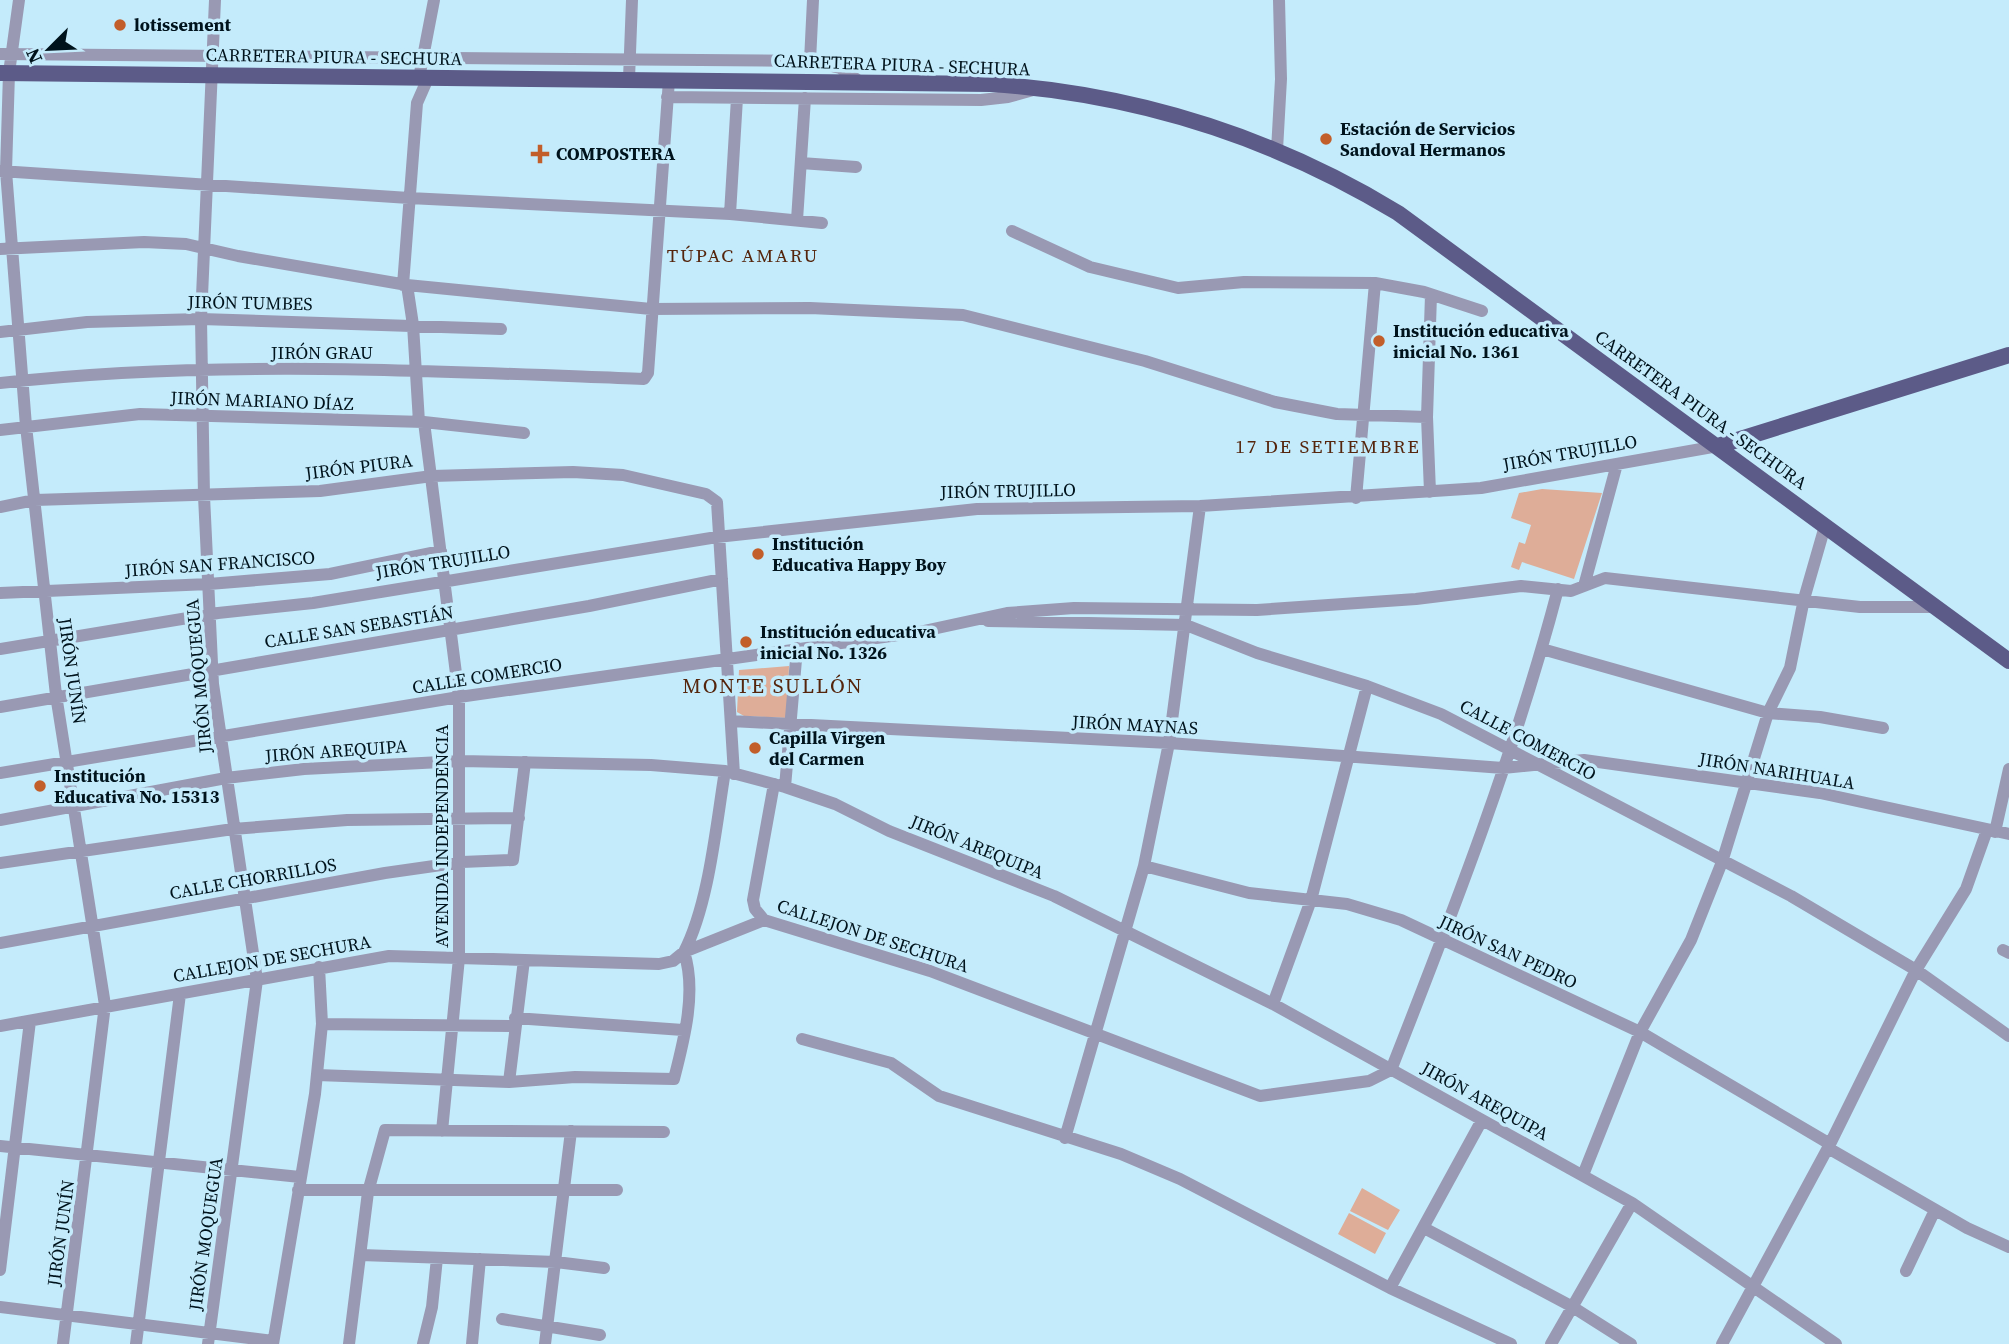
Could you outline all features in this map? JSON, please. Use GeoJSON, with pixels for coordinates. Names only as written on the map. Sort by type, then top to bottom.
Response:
{"type":"FeatureCollection","features":[{"type":"Feature","properties":{"kind":"main road","name":"CARRETERA PIURA - SECHURA"},"geometry":{"type":"LineString","coordinates":[[4,73],[859,81],[1037,88],[1150,108],[1219,127],[1277,150],[1398,213],[2009,661]]}},
{"type":"Feature","properties":{"kind":"main road","name":"JIRÓN TRUJILLO"},"geometry":{"type":"LineString","coordinates":[[1718,446],[2009,355]]}},
{"type":"Feature","properties":{"kind":"street","name":"JIRÓN JUNÍN"},"geometry":{"type":"LineString","coordinates":[[19,0],[14,54],[4,73],[3,171],[6,249],[25,380],[26,426],[56,695],[95,925],[105,1005],[89,1156],[63,1344]]}},
{"type":"Feature","properties":{"kind":"street","name":"JIRÓN MOQUEGUA"},"geometry":{"type":"LineString","coordinates":[[209,1338],[257,980],[220,738],[213,669],[204,496],[201,319],[215,0]]}},
{"type":"Feature","properties":{"kind":"street"},"geometry":{"type":"LineString","coordinates":[[418,78],[433,0]]}},
{"type":"Feature","properties":{"kind":"street"},"geometry":{"type":"LineString","coordinates":[[629,79],[632,59],[632,0]]}},
{"type":"Feature","properties":{"kind":"street"},"geometry":{"type":"LineString","coordinates":[[810,61],[813,0]]}},
{"type":"Feature","properties":{"kind":"street"},"geometry":{"type":"LineString","coordinates":[[1277,150],[1281,79],[1279,0]]}},
{"type":"Feature","properties":{"kind":"street"},"geometry":{"type":"LineString","coordinates":[[0,54],[810,61],[840,68],[859,81]]}},
{"type":"Feature","properties":{"kind":"street","name":"AVENIDA INDEPENDENCIA"},"geometry":{"type":"LineString","coordinates":[[418,78],[405,285],[413,325],[421,422],[432,476],[453,630],[461,761],[460,958],[442,1131]]}},
{"type":"Feature","properties":{"kind":"street","name":"AVENIDA INDEPENDENCIA"},"geometry":{"type":"LineString","coordinates":[[416,103],[418,78]]}},
{"type":"Feature","properties":{"kind":"street"},"geometry":{"type":"LineString","coordinates":[[651,309],[668,80]]}},
{"type":"Feature","properties":{"kind":"street"},"geometry":{"type":"LineString","coordinates":[[667,97],[981,100],[1008,97],[1037,88]]}},
{"type":"Feature","properties":{"kind":"street"},"geometry":{"type":"LineString","coordinates":[[730,214],[737,98]]}},
{"type":"Feature","properties":{"kind":"street"},"geometry":{"type":"LineString","coordinates":[[797,220],[805,98]]}},
{"type":"Feature","properties":{"kind":"street"},"geometry":{"type":"LineString","coordinates":[[801,163],[856,167]]}},
{"type":"Feature","properties":{"kind":"street"},"geometry":{"type":"LineString","coordinates":[[3,171],[409,198],[658,209],[822,223]]}},
{"type":"Feature","properties":{"kind":"street"},"geometry":{"type":"LineString","coordinates":[[1012,230],[1090,267],[1178,288],[1236,282],[1375,283],[1431,295],[1482,311]]}},
{"type":"Feature","properties":{"kind":"street"},"geometry":{"type":"LineString","coordinates":[[6,249],[144,242],[203,248],[405,285],[651,309],[810,307],[963,315],[1145,361],[1275,402],[1363,416],[1427,417]]}},
{"type":"Feature","properties":{"kind":"street"},"geometry":{"type":"LineString","coordinates":[[1356,498],[1375,283]]}},
{"type":"Feature","properties":{"kind":"street"},"geometry":{"type":"LineString","coordinates":[[1430,492],[1427,417],[1431,295]]}},
{"type":"Feature","properties":{"kind":"street","name":"JIRÓN GRAU"},"geometry":{"type":"LineString","coordinates":[[0,383],[202,370],[416,371],[644,379],[648,373],[651,309]]}},
{"type":"Feature","properties":{"kind":"street","name":"JIRÓN TUMBES"},"geometry":{"type":"LineString","coordinates":[[0,332],[87,323],[201,319],[501,329]]}},
{"type":"Feature","properties":{"kind":"street","name":"JIRÓN MARIANO DÍAZ"},"geometry":{"type":"LineString","coordinates":[[0,430],[140,414],[363,423],[421,422],[524,433]]}},
{"type":"Feature","properties":{"kind":"street","name":"JIRÓN TRUJILLO"},"geometry":{"type":"LineString","coordinates":[[0,649],[49,639],[212,615],[313,603],[717,537],[954,511],[1200,506],[1430,492],[1514,483],[1718,446]]}},
{"type":"Feature","properties":{"kind":"street"},"geometry":{"type":"LineString","coordinates":[[1584,586],[1617,464]]}},
{"type":"Feature","properties":{"kind":"street","name":"JIRÓN PIURA"},"geometry":{"type":"LineString","coordinates":[[0,507],[35,500],[320,491],[432,476],[573,472],[623,475],[706,494],[717,502],[717,537]]}},
{"type":"Feature","properties":{"kind":"street"},"geometry":{"type":"LineString","coordinates":[[1065,1138],[1144,866],[1169,743],[1200,506]]}},
{"type":"Feature","properties":{"kind":"street"},"geometry":{"type":"LineString","coordinates":[[1583,1175],[1640,1032],[1690,940],[1723,862],[1749,784],[1768,713],[1790,668],[1804,599],[1825,526]]}},
{"type":"Feature","properties":{"kind":"street"},"geometry":{"type":"LineString","coordinates":[[317,1075],[509,1082],[575,1077],[674,1079],[690,973],[684,952],[691,939],[729,773],[731,721],[728,660],[717,537]]}},
{"type":"Feature","properties":{"kind":"street","name":"JIRÓN SAN FRANCISCO"},"geometry":{"type":"LineString","coordinates":[[0,593],[209,584],[330,574],[441,551]]}},
{"type":"Feature","properties":{"kind":"street","name":"CALLE COMERCIO"},"geometry":{"type":"LineString","coordinates":[[981,621],[1007,612],[1039,609],[1245,611],[1416,599],[1509,587],[1571,591],[1605,578],[1860,607],[1934,607]]}},
{"type":"Feature","properties":{"kind":"street","name":"CALLE SAN SEBASTIÁN"},"geometry":{"type":"LineString","coordinates":[[0,707],[56,695],[453,630],[722,579]]}},
{"type":"Feature","properties":{"kind":"street"},"geometry":{"type":"LineString","coordinates":[[1391,1070],[1442,941],[1503,768],[1542,649],[1558,589]]}},
{"type":"Feature","properties":{"kind":"street","name":"CALLE COMERCIO"},"geometry":{"type":"LineString","coordinates":[[0,773],[459,697],[728,660],[981,621],[1186,625],[1257,653],[1367,686],[1441,714],[1791,896],[1916,970],[2009,1036]]}},
{"type":"Feature","properties":{"kind":"street"},"geometry":{"type":"LineString","coordinates":[[764,920],[755,909],[753,900],[792,726],[797,649]]}},
{"type":"Feature","properties":{"kind":"street"},"geometry":{"type":"LineString","coordinates":[[1542,649],[1768,713],[1820,717],[1883,728]]}},
{"type":"Feature","properties":{"kind":"street"},"geometry":{"type":"LineString","coordinates":[[1273,1004],[1311,900],[1367,686]]}},
{"type":"Feature","properties":{"kind":"street","name":"JIRÓN MAYNAS"},"geometry":{"type":"LineString","coordinates":[[731,721],[1169,743],[1503,768],[1537,766]]}},
{"type":"Feature","properties":{"kind":"street","name":"JIRÓN NARIHUALA"},"geometry":{"type":"LineString","coordinates":[[1537,766],[1584,760],[1820,793],[2009,834]]}},
{"type":"Feature","properties":{"kind":"street","name":"JIRÓN AREQUIPA"},"geometry":{"type":"LineString","coordinates":[[0,820],[74,804],[226,778],[304,769],[461,761],[651,765],[729,773],[780,786],[835,804],[888,831],[1054,896],[1273,1004],[1632,1203],[1836,1344]]}},
{"type":"Feature","properties":{"kind":"street"},"geometry":{"type":"LineString","coordinates":[[0,863],[81,849],[233,829],[347,820],[519,818],[525,762]]}},
{"type":"Feature","properties":{"kind":"street"},"geometry":{"type":"LineString","coordinates":[[1722,1344],[1829,1146],[1916,970],[1966,889],[1991,831],[2009,769]]}},
{"type":"Feature","properties":{"kind":"street","name":"CALLE CHORRILLOS"},"geometry":{"type":"LineString","coordinates":[[0,943],[462,862],[513,860],[519,818]]}},
{"type":"Feature","properties":{"kind":"street","name":"JIRÓN SAN PEDRO"},"geometry":{"type":"LineString","coordinates":[[1144,866],[1249,893],[1347,904],[1401,920],[1640,1032],[1936,1210],[2009,1247]]}},
{"type":"Feature","properties":{"kind":"street","name":"CALLEJON DE SECHURA"},"geometry":{"type":"LineString","coordinates":[[0,1026],[389,956],[659,964],[673,961],[684,952],[764,920],[930,971],[1260,1096],[1368,1081],[1391,1070]]}},
{"type":"Feature","properties":{"kind":"street"},"geometry":{"type":"LineString","coordinates":[[509,1082],[514,1022],[524,960]]}},
{"type":"Feature","properties":{"kind":"street"},"geometry":{"type":"LineString","coordinates":[[0,1307],[139,1325],[209,1338],[273,1342],[317,1075],[322,1024],[318,967]]}},
{"type":"Feature","properties":{"kind":"street"},"geometry":{"type":"LineString","coordinates":[[136,1344],[180,994]]}},
{"type":"Feature","properties":{"kind":"street"},"geometry":{"type":"LineString","coordinates":[[0,1269],[30,1021]]}},
{"type":"Feature","properties":{"kind":"street"},"geometry":{"type":"LineString","coordinates":[[322,1024],[455,1026],[514,1022],[683,1030]]}},
{"type":"Feature","properties":{"kind":"street"},"geometry":{"type":"LineString","coordinates":[[802,1039],[891,1063],[939,1096],[1121,1154],[1180,1179],[1390,1288],[1511,1344]]}},
{"type":"Feature","properties":{"kind":"street"},"geometry":{"type":"LineString","coordinates":[[1390,1288],[1482,1120]]}},
{"type":"Feature","properties":{"kind":"street"},"geometry":{"type":"LineString","coordinates":[[349,1344],[368,1192],[385,1130],[664,1132]]}},
{"type":"Feature","properties":{"kind":"street"},"geometry":{"type":"LineString","coordinates":[[545,1344],[571,1131]]}},
{"type":"Feature","properties":{"kind":"street"},"geometry":{"type":"LineString","coordinates":[[0,1146],[233,1172],[299,1184],[368,1192],[617,1190]]}},
{"type":"Feature","properties":{"kind":"street"},"geometry":{"type":"LineString","coordinates":[[1551,1344],[1632,1203]]}},
{"type":"Feature","properties":{"kind":"street"},"geometry":{"type":"LineString","coordinates":[[1906,1271],[1936,1210]]}},
{"type":"Feature","properties":{"kind":"street"},"geometry":{"type":"LineString","coordinates":[[1424,1228],[1572,1307],[1630,1344]]}},
{"type":"Feature","properties":{"kind":"street"},"geometry":{"type":"LineString","coordinates":[[360,1255],[556,1262],[604,1268]]}},
{"type":"Feature","properties":{"kind":"street"},"geometry":{"type":"LineString","coordinates":[[423,1344],[432,1307],[437,1258]]}},
{"type":"Feature","properties":{"kind":"street"},"geometry":{"type":"LineString","coordinates":[[472,1344],[480,1259]]}},
{"type":"Feature","properties":{"kind":"street"},"geometry":{"type":"LineString","coordinates":[[502,1319],[600,1335]]}},
{"type":"Feature","properties":{"kind":"shaded area"},"geometry":{"type":"Polygon","coordinates":[[[1542,489],[1602,493],[1574,579],[1522,562],[1519,570],[1511,567],[1519,542],[1525,544],[1531,525],[1511,518],[1519,493],[1542,489]]]}},
{"type":"Feature","properties":{"kind":"shaded area"},"geometry":{"type":"Polygon","coordinates":[[[789,666],[787,718],[744,716],[737,712],[739,670],[789,666]]]}},
{"type":"Feature","properties":{"kind":"shaded area"},"geometry":{"type":"Polygon","coordinates":[[[1362,1188],[1400,1210],[1388,1230],[1350,1211],[1362,1188]]]}},
{"type":"Feature","properties":{"kind":"shaded area"},"geometry":{"type":"Polygon","coordinates":[[[1349,1213],[1386,1233],[1375,1254],[1338,1234],[1349,1213]]]}},
{"type":"Feature","properties":{"kind":"place","name":"lotissement"},"geometry":{"type":"Point","coordinates":[120,25]}},
{"type":"Feature","properties":{"kind":"place","name":"Estación de Servicios Sandoval Hermanos"},"geometry":{"type":"Point","coordinates":[1326,139]}},
{"type":"Feature","properties":{"kind":"place","name":"COMPOSTERA"},"geometry":{"type":"Point","coordinates":[540,154]}},
{"type":"Feature","properties":{"kind":"place","name":"Institución educativa inicial No. 1361"},"geometry":{"type":"Point","coordinates":[1379,341]}},
{"type":"Feature","properties":{"kind":"place","name":"Institución Educativa Happy Boy"},"geometry":{"type":"Point","coordinates":[758,554]}},
{"type":"Feature","properties":{"kind":"place","name":"Institución educativa inicial No. 1326"},"geometry":{"type":"Point","coordinates":[746,642]}},
{"type":"Feature","properties":{"kind":"place","name":"Capilla Virgen del Carmen"},"geometry":{"type":"Point","coordinates":[755,748]}},
{"type":"Feature","properties":{"kind":"place","name":"Institución Educativa No. 15313"},"geometry":{"type":"Point","coordinates":[40,786]}},
{"type":"Feature","properties":{"kind":"district","name":"TÚPAC AMARU"},"geometry":{"type":"Point","coordinates":[743,255]}},
{"type":"Feature","properties":{"kind":"district","name":"17 DE SETIEMBRE"},"geometry":{"type":"Point","coordinates":[1328,446]}},
{"type":"Feature","properties":{"kind":"district","name":"MONTE SULLÓN"},"geometry":{"type":"Point","coordinates":[773,686]}}]}
